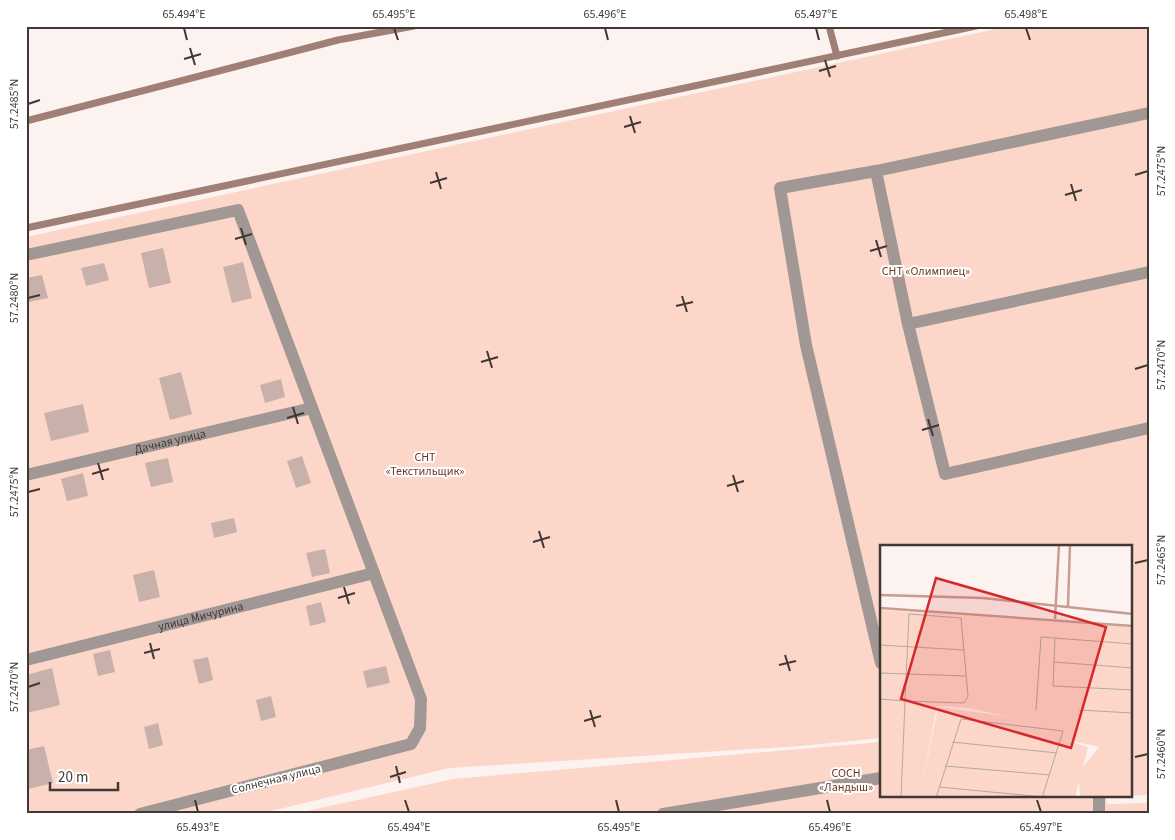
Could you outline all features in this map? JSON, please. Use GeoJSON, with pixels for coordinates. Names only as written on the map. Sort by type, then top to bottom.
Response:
{"type":"FeatureCollection","features":[{"type":"Feature","properties":{"kind":"street"},"geometry":{"type":"LineString","coordinates":[[880,659],[806,345],[780,188],[876,171],[1149,113]]}},
{"type":"Feature","properties":{"kind":"street"},"geometry":{"type":"LineString","coordinates":[[876,171],[908,324],[945,474],[1149,428]]}},
{"type":"Feature","properties":{"kind":"street"},"geometry":{"type":"LineString","coordinates":[[26,255],[238,210],[374,573]]}},
{"type":"Feature","properties":{"kind":"street"},"geometry":{"type":"LineString","coordinates":[[908,324],[1149,272]]}},
{"type":"Feature","properties":{"kind":"street","name":"Дачная улица"},"geometry":{"type":"LineString","coordinates":[[26,475],[312,408]]}},
{"type":"Feature","properties":{"kind":"street","name":"улица Мичурина"},"geometry":{"type":"LineString","coordinates":[[26,660],[374,573]]}},
{"type":"Feature","properties":{"kind":"street","name":"Солнечная улица"},"geometry":{"type":"LineString","coordinates":[[140,814],[411,744],[420,728],[421,698],[374,573]]}},
{"type":"Feature","properties":{"kind":"street"},"geometry":{"type":"LineString","coordinates":[[663,814],[880,778]]}},
{"type":"Feature","properties":{"kind":"street"},"geometry":{"type":"LineString","coordinates":[[1099,798],[1099,814]]}},
{"type":"Feature","properties":{"kind":"green space","name":"СНТ «Текстильщик»"},"geometry":{"type":"Polygon","coordinates":[[[1010,26],[1149,26],[1149,795],[1132,796],[1132,545],[880,545],[880,738],[801,746],[449,768],[259,814],[26,814],[26,237],[1010,26]]]}},
{"type":"Feature","properties":{"kind":"green space","name":"СОСН «Ландыш»"},"geometry":{"type":"Polygon","coordinates":[[[880,742],[880,798],[1106,798],[1107,804],[1149,803],[1149,814],[293,814],[453,779],[880,742]]]}},
{"type":"Feature","properties":{"kind":"building"},"geometry":{"type":"Polygon","coordinates":[[[163,248],[171,283],[149,288],[141,253],[163,248]]]}},
{"type":"Feature","properties":{"kind":"building"},"geometry":{"type":"Polygon","coordinates":[[[243,262],[252,298],[232,303],[223,267],[243,262]]]}},
{"type":"Feature","properties":{"kind":"building"},"geometry":{"type":"Polygon","coordinates":[[[104,263],[109,280],[86,286],[81,268],[104,263]]]}},
{"type":"Feature","properties":{"kind":"building"},"geometry":{"type":"Polygon","coordinates":[[[42,275],[48,298],[29,302],[26,292],[26,278],[42,275]]]}},
{"type":"Feature","properties":{"kind":"building"},"geometry":{"type":"Polygon","coordinates":[[[181,372],[192,414],[170,420],[159,378],[181,372]]]}},
{"type":"Feature","properties":{"kind":"building"},"geometry":{"type":"Polygon","coordinates":[[[281,379],[285,397],[265,403],[260,385],[281,379]]]}},
{"type":"Feature","properties":{"kind":"building"},"geometry":{"type":"Polygon","coordinates":[[[83,404],[89,432],[51,441],[44,413],[83,404]]]}},
{"type":"Feature","properties":{"kind":"building"},"geometry":{"type":"Polygon","coordinates":[[[302,456],[311,483],[296,488],[287,461],[302,456]]]}},
{"type":"Feature","properties":{"kind":"building"},"geometry":{"type":"Polygon","coordinates":[[[168,458],[173,482],[151,487],[145,463],[168,458]]]}},
{"type":"Feature","properties":{"kind":"building"},"geometry":{"type":"Polygon","coordinates":[[[83,473],[88,496],[67,501],[61,479],[83,473]]]}},
{"type":"Feature","properties":{"kind":"building"},"geometry":{"type":"Polygon","coordinates":[[[234,518],[237,532],[214,538],[211,523],[234,518]]]}},
{"type":"Feature","properties":{"kind":"building"},"geometry":{"type":"Polygon","coordinates":[[[325,549],[330,573],[312,577],[306,553],[325,549]]]}},
{"type":"Feature","properties":{"kind":"building"},"geometry":{"type":"Polygon","coordinates":[[[154,570],[160,597],[139,602],[133,575],[154,570]]]}},
{"type":"Feature","properties":{"kind":"building"},"geometry":{"type":"Polygon","coordinates":[[[321,602],[326,622],[310,626],[306,606],[321,602]]]}},
{"type":"Feature","properties":{"kind":"building"},"geometry":{"type":"Polygon","coordinates":[[[110,650],[115,672],[98,676],[93,654],[110,650]]]}},
{"type":"Feature","properties":{"kind":"building"},"geometry":{"type":"Polygon","coordinates":[[[208,657],[213,680],[199,684],[193,660],[208,657]]]}},
{"type":"Feature","properties":{"kind":"building"},"geometry":{"type":"Polygon","coordinates":[[[386,666],[390,683],[367,688],[363,671],[386,666]]]}},
{"type":"Feature","properties":{"kind":"building"},"geometry":{"type":"Polygon","coordinates":[[[52,668],[60,705],[27,713],[26,675],[52,668]]]}},
{"type":"Feature","properties":{"kind":"building"},"geometry":{"type":"Polygon","coordinates":[[[271,696],[276,717],[261,721],[256,700],[271,696]]]}},
{"type":"Feature","properties":{"kind":"building"},"geometry":{"type":"Polygon","coordinates":[[[158,723],[163,745],[149,749],[144,727],[158,723]]]}},
{"type":"Feature","properties":{"kind":"building"},"geometry":{"type":"Polygon","coordinates":[[[44,746],[53,783],[28,789],[26,750],[44,746]]]}},
{"type":"Feature","properties":{"kind":"waterway"},"geometry":{"type":"LineString","coordinates":[[26,121],[338,40],[414,26]]}},
{"type":"Feature","properties":{"kind":"waterway"},"geometry":{"type":"LineString","coordinates":[[829,26],[837,56]]}},
{"type":"Feature","properties":{"kind":"waterway"},"geometry":{"type":"LineString","coordinates":[[26,228],[976,26]]}},
{"type":"Feature","properties":{"kind":"park label","name":"СНТ «Олимпиец»"},"geometry":{"type":"Point","coordinates":[926,271]}}]}
